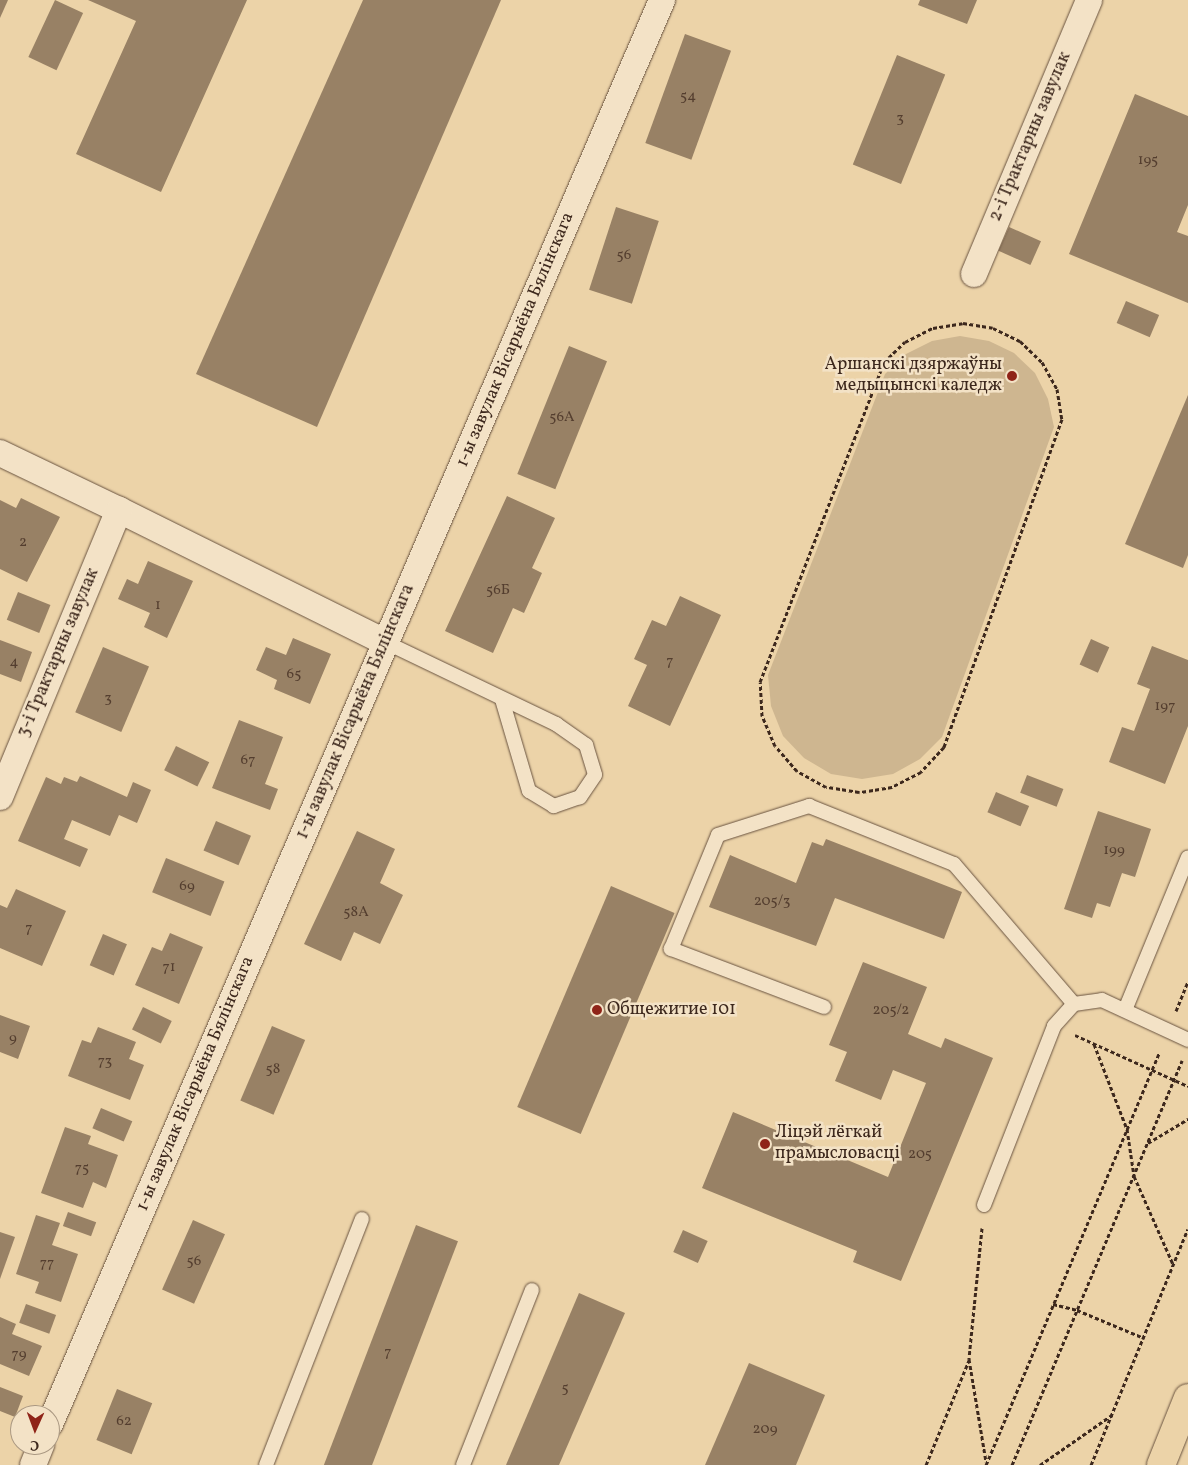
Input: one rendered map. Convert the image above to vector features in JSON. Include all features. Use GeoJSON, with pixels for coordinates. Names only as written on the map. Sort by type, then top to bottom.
{"type":"FeatureCollection","features":[{"type":"Feature","properties":{"kind":"main road"},"geometry":{"type":"LineString","coordinates":[[1161,1465],[1188,1398]]}},
{"type":"Feature","properties":{"kind":"street","name":"1-ы завулак Вісарыёна Бялінскага"},"geometry":{"type":"LineString","coordinates":[[58,1405],[662,0]]}},
{"type":"Feature","properties":{"kind":"street","name":"2-і Трактарны завулак"},"geometry":{"type":"LineString","coordinates":[[974,274],[1089,0]]}},
{"type":"Feature","properties":{"kind":"street"},"geometry":{"type":"LineString","coordinates":[[0,453],[385,642]]}},
{"type":"Feature","properties":{"kind":"street","name":"3-і Трактарны завулак"},"geometry":{"type":"LineString","coordinates":[[0,797],[119,510]]}},
{"type":"Feature","properties":{"kind":"lane"},"geometry":{"type":"LineString","coordinates":[[385,642],[556,724],[586,745],[595,775],[580,797],[554,806],[529,792],[502,699]]}},
{"type":"Feature","properties":{"kind":"lane"},"geometry":{"type":"LineString","coordinates":[[824,1007],[670,949],[718,835],[809,806],[954,864],[1074,1004]]}},
{"type":"Feature","properties":{"kind":"lane"},"geometry":{"type":"LineString","coordinates":[[1125,1010],[1188,857]]}},
{"type":"Feature","properties":{"kind":"lane"},"geometry":{"type":"LineString","coordinates":[[984,1205],[1054,1026],[1074,1004],[1102,1000],[1188,1040]]}},
{"type":"Feature","properties":{"kind":"lane"},"geometry":{"type":"LineString","coordinates":[[266,1465],[362,1219]]}},
{"type":"Feature","properties":{"kind":"lane"},"geometry":{"type":"LineString","coordinates":[[463,1465],[532,1290]]}},
{"type":"Feature","properties":{"kind":"path"},"geometry":{"type":"LineString","coordinates":[[963,323],[993,328],[1020,341],[1042,362],[1057,389],[1062,419],[944,747],[921,772],[892,787],[859,792],[826,787],[797,771],[775,746],[762,716],[760,682],[884,362],[906,342],[933,328],[963,323]]}},
{"type":"Feature","properties":{"kind":"path"},"geometry":{"type":"LineString","coordinates":[[986,1465],[1188,982]]}},
{"type":"Feature","properties":{"kind":"path"},"geometry":{"type":"LineString","coordinates":[[1054,1026],[1188,1086]]}},
{"type":"Feature","properties":{"kind":"path"},"geometry":{"type":"LineString","coordinates":[[1094,1044],[1127,1129],[1134,1176],[1173,1264]]}},
{"type":"Feature","properties":{"kind":"path"},"geometry":{"type":"LineString","coordinates":[[1012,1465],[1184,1055]]}},
{"type":"Feature","properties":{"kind":"path"},"geometry":{"type":"LineString","coordinates":[[1147,1144],[1188,1119]]}},
{"type":"Feature","properties":{"kind":"path"},"geometry":{"type":"LineString","coordinates":[[984,1205],[969,1359],[986,1465]]}},
{"type":"Feature","properties":{"kind":"path"},"geometry":{"type":"LineString","coordinates":[[1091,1465],[1188,1229]]}},
{"type":"Feature","properties":{"kind":"path"},"geometry":{"type":"LineString","coordinates":[[1053,1304],[1077,1310],[1144,1338]]}},
{"type":"Feature","properties":{"kind":"path"},"geometry":{"type":"LineString","coordinates":[[926,1465],[969,1359]]}},
{"type":"Feature","properties":{"kind":"path"},"geometry":{"type":"LineString","coordinates":[[1040,1465],[1113,1415]]}},
{"type":"Feature","properties":{"kind":"shaded area"},"geometry":{"type":"Polygon","coordinates":[[[960,336],[989,341],[1014,353],[1035,373],[1048,399],[1054,427],[942,737],[920,759],[893,774],[862,779],[831,774],[804,758],[783,736],[771,706],[768,675],[885,374],[906,354],[932,341],[960,336]]]}},
{"type":"Feature","properties":{"kind":"building"},"geometry":{"type":"Polygon","coordinates":[[[0,0],[8,0],[0,18],[0,0]]]}},
{"type":"Feature","properties":{"kind":"building"},"geometry":{"type":"Polygon","coordinates":[[[55,0],[83,13],[56,70],[28,57],[55,0]]]}},
{"type":"Feature","properties":{"kind":"building"},"geometry":{"type":"Polygon","coordinates":[[[88,0],[247,0],[161,192],[76,154],[136,21],[88,0]]]}},
{"type":"Feature","properties":{"kind":"building"},"geometry":{"type":"Polygon","coordinates":[[[363,0],[501,0],[317,427],[196,374],[363,0]]]}},
{"type":"Feature","properties":{"kind":"building"},"geometry":{"type":"Polygon","coordinates":[[[920,0],[977,0],[967,24],[918,5],[920,0]]]}},
{"type":"Feature","properties":{"kind":"building"},"geometry":{"type":"Polygon","coordinates":[[[685,34],[731,51],[691,160],[645,143],[685,34]]]}},
{"type":"Feature","properties":{"kind":"building"},"geometry":{"type":"Polygon","coordinates":[[[897,55],[945,74],[901,184],[853,164],[897,55]]]}},
{"type":"Feature","properties":{"kind":"building"},"geometry":{"type":"Polygon","coordinates":[[[1135,94],[1188,116],[1188,205],[1177,232],[1188,236],[1188,303],[1069,254],[1135,94]]]}},
{"type":"Feature","properties":{"kind":"building"},"geometry":{"type":"Polygon","coordinates":[[[616,207],[659,221],[632,304],[589,290],[616,207]]]}},
{"type":"Feature","properties":{"kind":"building"},"geometry":{"type":"Polygon","coordinates":[[[1009,227],[1041,241],[1030,265],[998,251],[1009,227]]]}},
{"type":"Feature","properties":{"kind":"building"},"geometry":{"type":"Polygon","coordinates":[[[1126,301],[1159,315],[1150,337],[1117,323],[1126,301]]]}},
{"type":"Feature","properties":{"kind":"building"},"geometry":{"type":"Polygon","coordinates":[[[569,346],[607,361],[555,489],[517,474],[569,346]]]}},
{"type":"Feature","properties":{"kind":"building"},"geometry":{"type":"Polygon","coordinates":[[[1188,395],[1188,555],[1183,568],[1125,544],[1188,395]]]}},
{"type":"Feature","properties":{"kind":"building"},"geometry":{"type":"Polygon","coordinates":[[[507,496],[555,518],[532,568],[542,573],[524,613],[513,608],[493,653],[445,631],[507,496]]]}},
{"type":"Feature","properties":{"kind":"building"},"geometry":{"type":"Polygon","coordinates":[[[21,498],[60,517],[27,582],[0,569],[0,500],[16,508],[21,498]]]}},
{"type":"Feature","properties":{"kind":"building"},"geometry":{"type":"Polygon","coordinates":[[[148,561],[193,581],[167,638],[144,627],[150,613],[118,599],[127,579],[138,584],[148,561]]]}},
{"type":"Feature","properties":{"kind":"building"},"geometry":{"type":"Polygon","coordinates":[[[18,592],[50,605],[39,633],[7,620],[18,592]]]}},
{"type":"Feature","properties":{"kind":"building"},"geometry":{"type":"Polygon","coordinates":[[[680,596],[721,615],[670,726],[628,706],[647,665],[634,659],[652,620],[666,626],[680,596]]]}},
{"type":"Feature","properties":{"kind":"building"},"geometry":{"type":"Polygon","coordinates":[[[293,638],[331,654],[310,704],[274,689],[277,680],[256,670],[266,647],[286,655],[293,638]]]}},
{"type":"Feature","properties":{"kind":"building"},"geometry":{"type":"Polygon","coordinates":[[[1091,639],[1109,647],[1098,673],[1080,665],[1091,639]]]}},
{"type":"Feature","properties":{"kind":"building"},"geometry":{"type":"Polygon","coordinates":[[[0,640],[32,652],[21,682],[0,674],[0,640]]]}},
{"type":"Feature","properties":{"kind":"building"},"geometry":{"type":"Polygon","coordinates":[[[1152,646],[1188,660],[1188,726],[1165,784],[1109,762],[1122,727],[1134,731],[1150,689],[1137,684],[1152,646]]]}},
{"type":"Feature","properties":{"kind":"building"},"geometry":{"type":"Polygon","coordinates":[[[103,647],[149,667],[121,732],[75,712],[103,647]]]}},
{"type":"Feature","properties":{"kind":"building"},"geometry":{"type":"Polygon","coordinates":[[[239,720],[283,737],[265,784],[278,789],[270,810],[212,788],[239,720]]]}},
{"type":"Feature","properties":{"kind":"building"},"geometry":{"type":"Polygon","coordinates":[[[176,746],[209,762],[197,786],[164,770],[176,746]]]}},
{"type":"Feature","properties":{"kind":"building"},"geometry":{"type":"Polygon","coordinates":[[[1027,775],[1063,789],[1057,807],[1020,793],[1027,775]]]}},
{"type":"Feature","properties":{"kind":"building"},"geometry":{"type":"Polygon","coordinates":[[[80,776],[127,797],[133,782],[151,790],[137,823],[119,815],[110,836],[72,820],[64,839],[88,849],[80,867],[18,841],[46,777],[61,784],[64,777],[77,782],[80,776]]]}},
{"type":"Feature","properties":{"kind":"building"},"geometry":{"type":"Polygon","coordinates":[[[996,792],[1029,806],[1021,826],[987,812],[996,792]]]}},
{"type":"Feature","properties":{"kind":"building"},"geometry":{"type":"Polygon","coordinates":[[[1098,811],[1151,829],[1135,877],[1122,873],[1110,907],[1097,903],[1092,918],[1064,909],[1098,811]]]}},
{"type":"Feature","properties":{"kind":"building"},"geometry":{"type":"Polygon","coordinates":[[[216,821],[251,836],[238,865],[203,850],[216,821]]]}},
{"type":"Feature","properties":{"kind":"building"},"geometry":{"type":"Polygon","coordinates":[[[357,831],[395,849],[380,883],[403,895],[380,944],[354,932],[341,961],[304,944],[357,831]]]}},
{"type":"Feature","properties":{"kind":"building"},"geometry":{"type":"Polygon","coordinates":[[[826,839],[962,892],[944,939],[835,898],[816,946],[709,907],[730,855],[796,883],[812,842],[823,846],[826,839]]]}},
{"type":"Feature","properties":{"kind":"building"},"geometry":{"type":"Polygon","coordinates":[[[166,858],[224,882],[211,916],[152,892],[166,858]]]}},
{"type":"Feature","properties":{"kind":"building","name":"Общежитие 101"},"geometry":{"type":"Polygon","coordinates":[[[611,886],[675,913],[581,1134],[517,1107],[611,886]]]}},
{"type":"Feature","properties":{"kind":"building"},"geometry":{"type":"Polygon","coordinates":[[[16,889],[66,911],[42,966],[0,948],[0,905],[7,908],[16,889]]]}},
{"type":"Feature","properties":{"kind":"building"},"geometry":{"type":"Polygon","coordinates":[[[170,933],[203,947],[179,1004],[135,985],[152,947],[162,951],[170,933]]]}},
{"type":"Feature","properties":{"kind":"building"},"geometry":{"type":"Polygon","coordinates":[[[103,934],[127,944],[114,975],[90,965],[103,934]]]}},
{"type":"Feature","properties":{"kind":"building","name":"Ліцэй лёгкай прамысловасці"},"geometry":{"type":"Polygon","coordinates":[[[863,962],[927,987],[908,1034],[941,1048],[945,1038],[993,1058],[901,1281],[853,1262],[857,1251],[702,1188],[733,1112],[888,1177],[926,1083],[893,1070],[881,1100],[835,1081],[847,1052],[829,1045],[863,962]]]}},
{"type":"Feature","properties":{"kind":"building"},"geometry":{"type":"Polygon","coordinates":[[[143,1007],[172,1021],[161,1043],[132,1029],[143,1007]]]}},
{"type":"Feature","properties":{"kind":"building"},"geometry":{"type":"Polygon","coordinates":[[[0,1015],[30,1026],[18,1059],[0,1052],[0,1015]]]}},
{"type":"Feature","properties":{"kind":"building"},"geometry":{"type":"Polygon","coordinates":[[[272,1026],[305,1040],[273,1115],[240,1101],[272,1026]]]}},
{"type":"Feature","properties":{"kind":"building"},"geometry":{"type":"Polygon","coordinates":[[[98,1027],[136,1042],[129,1059],[144,1065],[130,1100],[68,1076],[82,1040],[91,1043],[98,1027]]]}},
{"type":"Feature","properties":{"kind":"building"},"geometry":{"type":"Polygon","coordinates":[[[101,1108],[132,1121],[124,1142],[92,1128],[101,1108]]]}},
{"type":"Feature","properties":{"kind":"building"},"geometry":{"type":"Polygon","coordinates":[[[65,1127],[91,1136],[88,1144],[118,1155],[106,1188],[93,1182],[83,1208],[41,1193],[65,1127]]]}},
{"type":"Feature","properties":{"kind":"building"},"geometry":{"type":"Polygon","coordinates":[[[68,1212],[96,1222],[91,1236],[63,1226],[68,1212]]]}},
{"type":"Feature","properties":{"kind":"building"},"geometry":{"type":"Polygon","coordinates":[[[36,1215],[60,1223],[52,1245],[78,1254],[61,1302],[35,1293],[39,1282],[16,1274],[36,1215]]]}},
{"type":"Feature","properties":{"kind":"building"},"geometry":{"type":"Polygon","coordinates":[[[193,1220],[225,1234],[194,1304],[162,1289],[193,1220]]]}},
{"type":"Feature","properties":{"kind":"building"},"geometry":{"type":"Polygon","coordinates":[[[416,1225],[458,1241],[372,1465],[324,1465],[416,1225]]]}},
{"type":"Feature","properties":{"kind":"building"},"geometry":{"type":"Polygon","coordinates":[[[683,1230],[708,1241],[698,1263],[673,1252],[683,1230]]]}},
{"type":"Feature","properties":{"kind":"building"},"geometry":{"type":"Polygon","coordinates":[[[0,1232],[15,1237],[0,1279],[0,1232]]]}},
{"type":"Feature","properties":{"kind":"building"},"geometry":{"type":"Polygon","coordinates":[[[579,1293],[625,1313],[559,1465],[506,1465],[579,1293]]]}},
{"type":"Feature","properties":{"kind":"building"},"geometry":{"type":"Polygon","coordinates":[[[26,1304],[56,1315],[49,1334],[19,1323],[26,1304]]]}},
{"type":"Feature","properties":{"kind":"building"},"geometry":{"type":"Polygon","coordinates":[[[0,1317],[16,1324],[12,1334],[42,1346],[29,1376],[0,1364],[0,1317]]]}},
{"type":"Feature","properties":{"kind":"building"},"geometry":{"type":"Polygon","coordinates":[[[749,1363],[825,1395],[796,1465],[705,1465],[749,1363]]]}},
{"type":"Feature","properties":{"kind":"building"},"geometry":{"type":"Polygon","coordinates":[[[0,1387],[23,1396],[20,1405],[10,1405],[10,1415],[0,1411],[0,1387]]]}},
{"type":"Feature","properties":{"kind":"building"},"geometry":{"type":"Polygon","coordinates":[[[117,1389],[152,1403],[132,1454],[96,1440],[117,1389]]]}},
{"type":"Feature","properties":{"kind":"place","name":"Аршанскі дзяржаўны медыцынскі каледж"},"geometry":{"type":"Point","coordinates":[1012,376]}},
{"type":"Feature","properties":{"kind":"place","name":"Общежитие 101"},"geometry":{"type":"Point","coordinates":[597,1010]}},
{"type":"Feature","properties":{"kind":"place","name":"Ліцэй лёгкай прамысловасці"},"geometry":{"type":"Point","coordinates":[765,1144]}}]}
